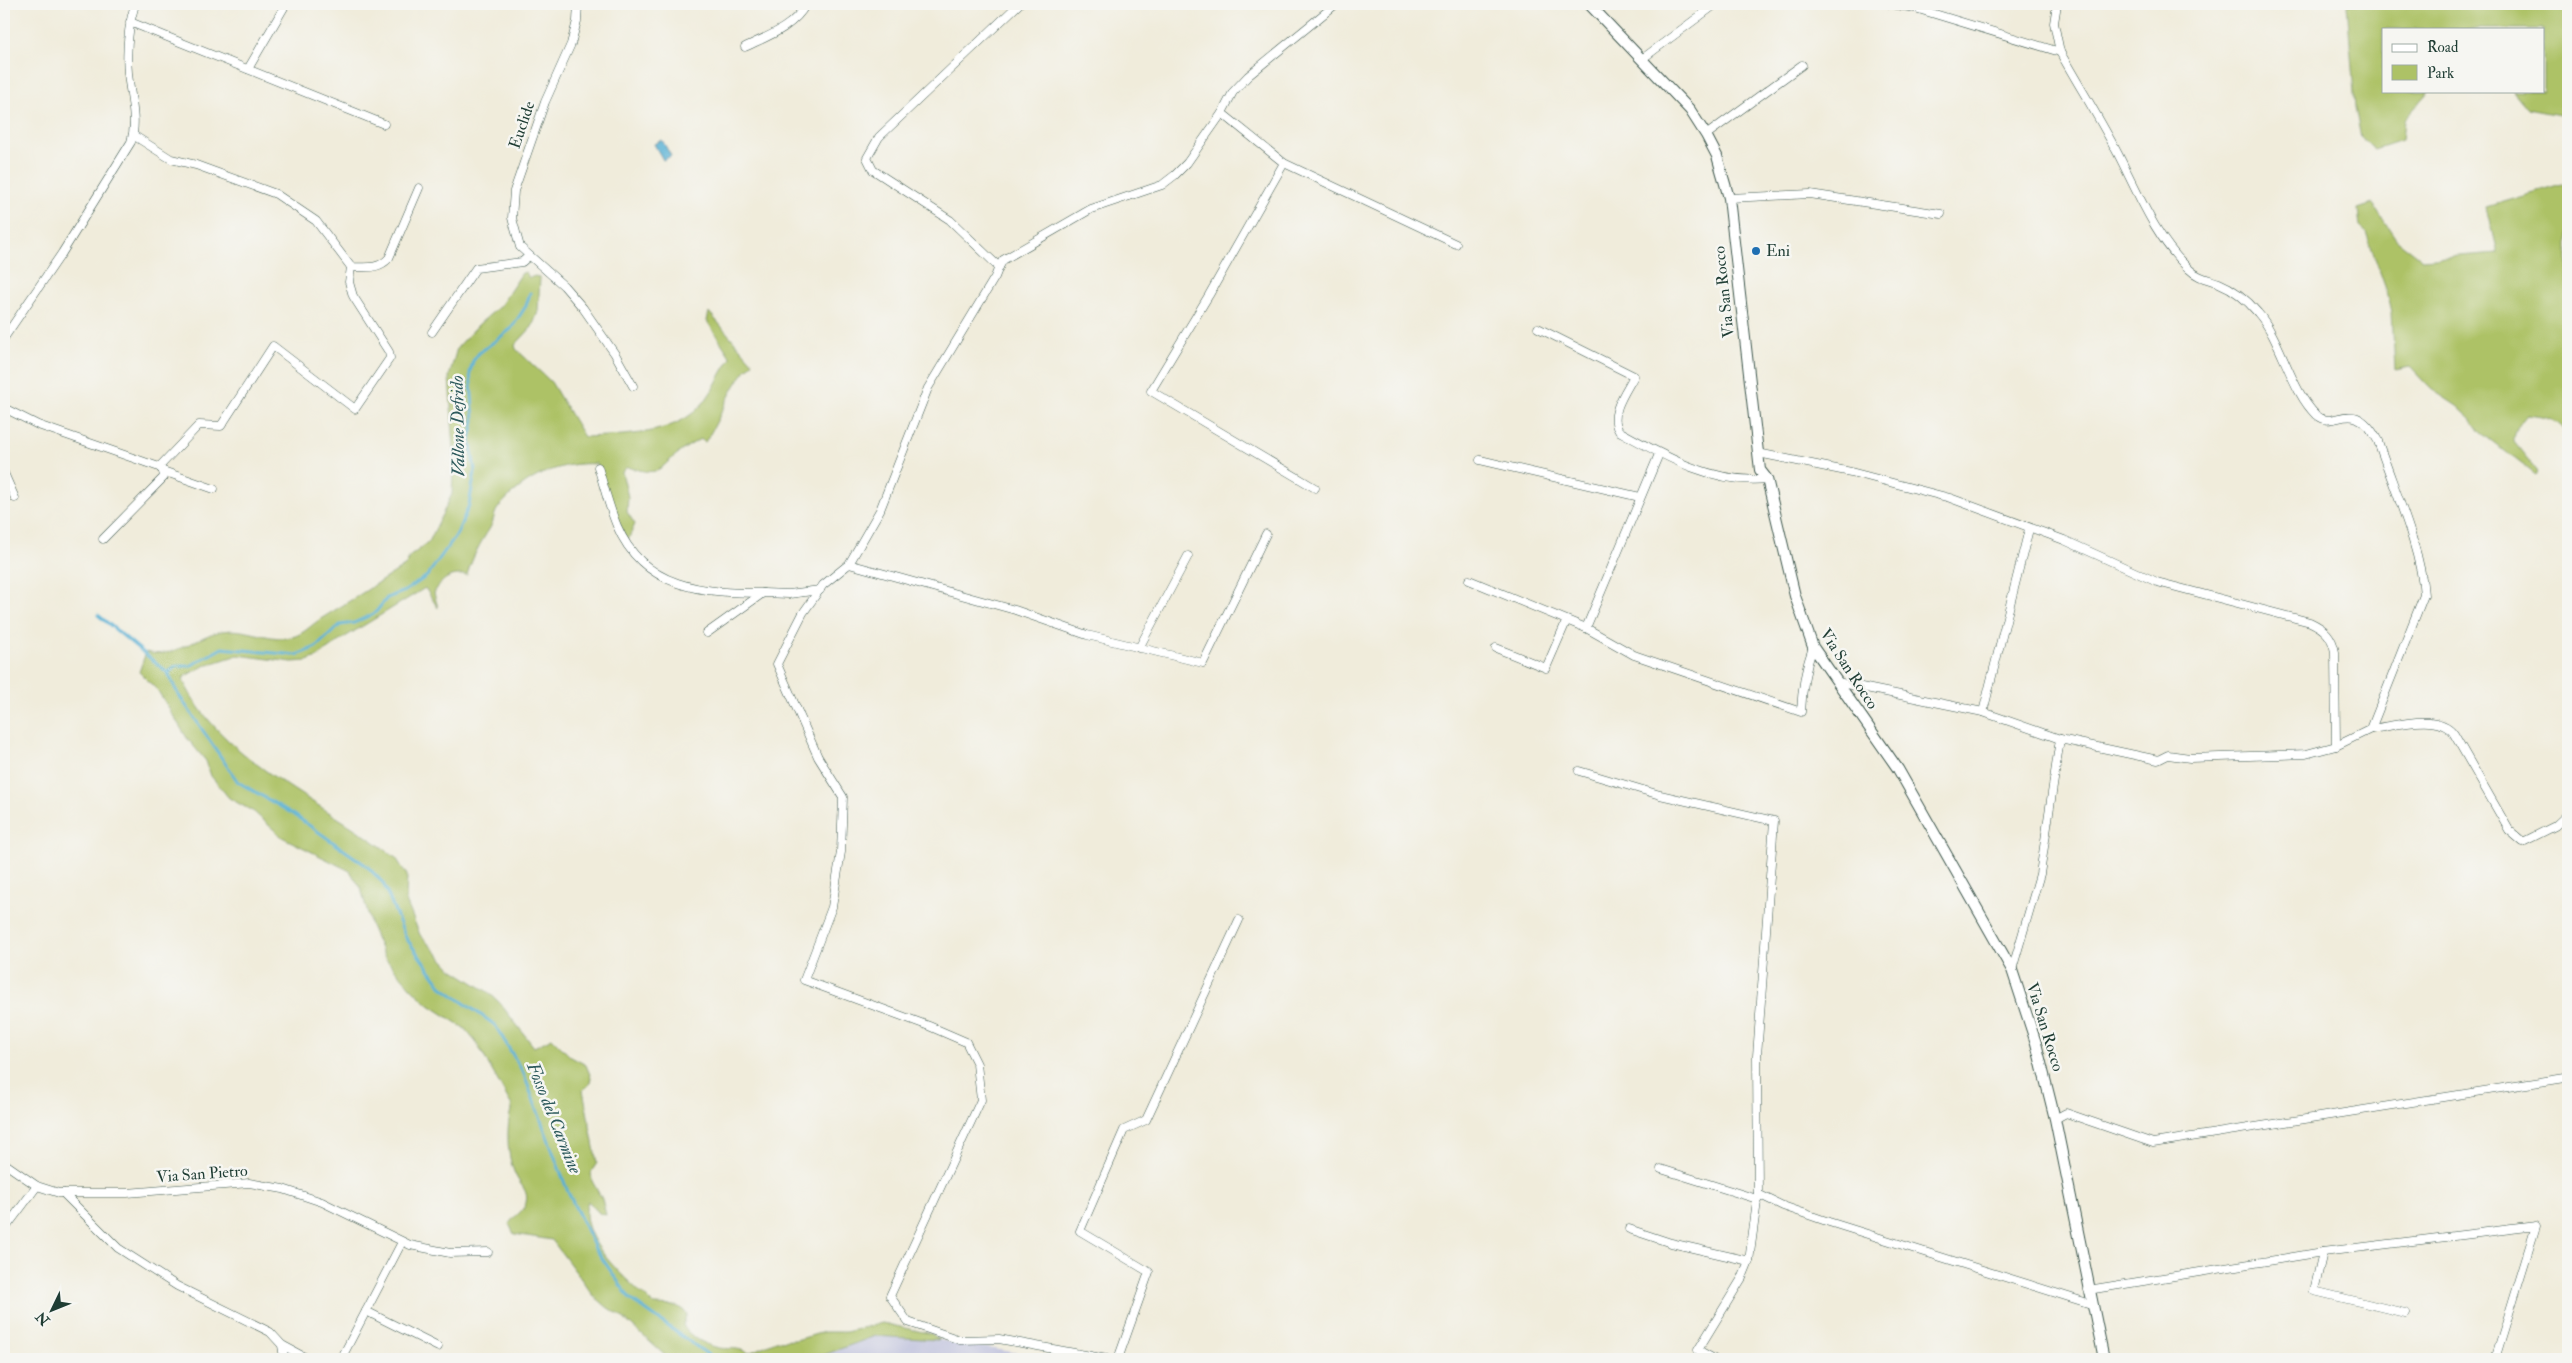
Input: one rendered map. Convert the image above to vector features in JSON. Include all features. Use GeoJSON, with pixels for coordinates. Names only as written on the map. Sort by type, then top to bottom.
{"type":"FeatureCollection","features":[{"type":"Feature","properties":{"kind":"street"},"geometry":{"type":"LineString","coordinates":[[4,338],[62,253],[127,149],[133,134],[126,51],[130,22],[135,4]]}},
{"type":"Feature","properties":{"kind":"street"},"geometry":{"type":"LineString","coordinates":[[248,69],[286,4]]}},
{"type":"Feature","properties":{"kind":"street","name":"Euclide"},"geometry":{"type":"LineString","coordinates":[[578,4],[577,21],[571,44],[545,102],[514,192],[512,218],[520,247],[564,286],[583,308],[615,354],[633,386]]}},
{"type":"Feature","properties":{"kind":"street"},"geometry":{"type":"LineString","coordinates":[[745,47],[781,30],[796,18],[806,4]]}},
{"type":"Feature","properties":{"kind":"street"},"geometry":{"type":"LineString","coordinates":[[999,267],[950,220],[873,170],[867,158],[869,151],[879,137],[1019,4]]}},
{"type":"Feature","properties":{"kind":"street"},"geometry":{"type":"LineString","coordinates":[[1107,1359],[999,1339],[960,1340],[908,1322],[890,1296],[981,1100],[976,1064],[966,1042],[929,1026],[804,980],[832,907],[841,852],[843,797],[818,757],[777,664],[802,613],[820,590],[849,564],[880,510],[928,388],[995,278],[1003,260],[1091,209],[1162,185],[1187,163],[1222,113],[1233,92],[1248,76],[1336,4]]}},
{"type":"Feature","properties":{"kind":"street","name":"Via San Rocco"},"geometry":{"type":"LineString","coordinates":[[1589,4],[1690,110],[1717,156],[1729,198],[1760,470],[1767,479],[1795,596],[1814,647],[1898,769],[2012,970],[2036,1043],[2055,1119],[2088,1290],[2104,1359]]}},
{"type":"Feature","properties":{"kind":"street"},"geometry":{"type":"LineString","coordinates":[[1642,59],[1716,4]]}},
{"type":"Feature","properties":{"kind":"street"},"geometry":{"type":"LineString","coordinates":[[1890,4],[1915,8],[2060,52]]}},
{"type":"Feature","properties":{"kind":"street"},"geometry":{"type":"LineString","coordinates":[[2057,4],[2054,23],[2060,52],[2160,235],[2182,262],[2198,277],[2221,284],[2240,296],[2259,314],[2305,400],[2316,415],[2325,420],[2348,416],[2360,418],[2370,426],[2378,441],[2412,542],[2423,581],[2424,595],[2371,729]]}},
{"type":"Feature","properties":{"kind":"street"},"geometry":{"type":"LineString","coordinates":[[130,22],[384,124]]}},
{"type":"Feature","properties":{"kind":"street"},"geometry":{"type":"LineString","coordinates":[[1706,135],[1802,64]]}},
{"type":"Feature","properties":{"kind":"street"},"geometry":{"type":"LineString","coordinates":[[1222,113],[1284,163],[1456,244]]}},
{"type":"Feature","properties":{"kind":"street"},"geometry":{"type":"LineString","coordinates":[[133,134],[171,159],[196,164],[245,181],[283,198],[316,222],[351,267],[350,289],[389,352],[390,358],[355,409],[273,346],[222,426],[199,425],[161,469]]}},
{"type":"Feature","properties":{"kind":"street"},"geometry":{"type":"LineString","coordinates":[[1284,163],[1209,295],[1150,391],[1315,488]]}},
{"type":"Feature","properties":{"kind":"street"},"geometry":{"type":"LineString","coordinates":[[351,267],[375,267],[382,265],[388,258],[418,188]]}},
{"type":"Feature","properties":{"kind":"street"},"geometry":{"type":"LineString","coordinates":[[1729,198],[1810,194],[1941,214]]}},
{"type":"Feature","properties":{"kind":"street"},"geometry":{"type":"LineString","coordinates":[[432,332],[476,268],[522,262],[529,256]]}},
{"type":"Feature","properties":{"kind":"street"},"geometry":{"type":"LineString","coordinates":[[1538,328],[1634,376],[1615,418],[1619,431],[1659,454],[1708,473],[1737,480],[1767,479]]}},
{"type":"Feature","properties":{"kind":"street"},"geometry":{"type":"LineString","coordinates":[[4,408],[38,425],[214,489]]}},
{"type":"Feature","properties":{"kind":"street"},"geometry":{"type":"LineString","coordinates":[[1758,453],[1850,472],[1950,498],[2029,529],[2064,540],[2157,582],[2310,622],[2324,628],[2333,640],[2335,652],[2336,746]]}},
{"type":"Feature","properties":{"kind":"street"},"geometry":{"type":"LineString","coordinates":[[1586,628],[1659,454]]}},
{"type":"Feature","properties":{"kind":"street"},"geometry":{"type":"LineString","coordinates":[[1480,460],[1640,497]]}},
{"type":"Feature","properties":{"kind":"street"},"geometry":{"type":"LineString","coordinates":[[598,467],[617,526],[639,560],[654,573],[687,586],[720,593],[789,594],[820,590]]}},
{"type":"Feature","properties":{"kind":"street"},"geometry":{"type":"LineString","coordinates":[[104,539],[164,477],[161,469]]}},
{"type":"Feature","properties":{"kind":"street"},"geometry":{"type":"LineString","coordinates":[[4,473],[15,498]]}},
{"type":"Feature","properties":{"kind":"street"},"geometry":{"type":"LineString","coordinates":[[1982,712],[2029,529]]}},
{"type":"Feature","properties":{"kind":"street"},"geometry":{"type":"LineString","coordinates":[[849,564],[1015,610],[1087,635],[1203,663],[1266,534]]}},
{"type":"Feature","properties":{"kind":"street"},"geometry":{"type":"LineString","coordinates":[[1139,648],[1188,556]]}},
{"type":"Feature","properties":{"kind":"street"},"geometry":{"type":"LineString","coordinates":[[1469,580],[1566,622],[1586,628],[1634,655],[1801,712],[1803,679],[1814,647]]}},
{"type":"Feature","properties":{"kind":"street"},"geometry":{"type":"LineString","coordinates":[[707,633],[763,593]]}},
{"type":"Feature","properties":{"kind":"street"},"geometry":{"type":"LineString","coordinates":[[1496,648],[1546,668],[1566,622]]}},
{"type":"Feature","properties":{"kind":"street"},"geometry":{"type":"LineString","coordinates":[[1837,682],[1982,712],[2060,739],[2158,760],[2168,755],[2190,758],[2306,754],[2336,746],[2371,729],[2431,721],[2444,724],[2454,734],[2509,830],[2523,842],[2555,826],[2568,814]]}},
{"type":"Feature","properties":{"kind":"street"},"geometry":{"type":"LineString","coordinates":[[2012,970],[2040,874],[2060,739]]}},
{"type":"Feature","properties":{"kind":"street"},"geometry":{"type":"LineString","coordinates":[[1579,772],[1660,795],[1774,821],[1757,1056],[1757,1196],[1749,1261],[1742,1278],[1698,1350],[1714,1359]]}},
{"type":"Feature","properties":{"kind":"street"},"geometry":{"type":"LineString","coordinates":[[1118,1359],[1149,1272],[1080,1231],[1124,1130],[1146,1120],[1239,920]]}},
{"type":"Feature","properties":{"kind":"street"},"geometry":{"type":"LineString","coordinates":[[2055,1119],[2066,1113],[2153,1143],[2565,1078]]}},
{"type":"Feature","properties":{"kind":"street","name":"Via San Pietro"},"geometry":{"type":"LineString","coordinates":[[4,1163],[36,1186],[63,1193],[127,1193],[249,1183],[283,1189],[322,1202],[402,1242],[423,1248],[450,1252],[488,1252]]}},
{"type":"Feature","properties":{"kind":"street"},"geometry":{"type":"LineString","coordinates":[[1661,1170],[1757,1196],[1829,1222],[2091,1304]]}},
{"type":"Feature","properties":{"kind":"street"},"geometry":{"type":"LineString","coordinates":[[4,1230],[36,1186]]}},
{"type":"Feature","properties":{"kind":"street"},"geometry":{"type":"LineString","coordinates":[[63,1193],[118,1248],[177,1286],[270,1332],[282,1345],[308,1359]]}},
{"type":"Feature","properties":{"kind":"street"},"geometry":{"type":"LineString","coordinates":[[2088,1290],[2323,1252],[2536,1226],[2495,1359]]}},
{"type":"Feature","properties":{"kind":"street"},"geometry":{"type":"LineString","coordinates":[[1629,1229],[1671,1243],[1749,1261]]}},
{"type":"Feature","properties":{"kind":"street"},"geometry":{"type":"LineString","coordinates":[[341,1359],[402,1242]]}},
{"type":"Feature","properties":{"kind":"street"},"geometry":{"type":"LineString","coordinates":[[2323,1252],[2314,1291],[2405,1313]]}},
{"type":"Feature","properties":{"kind":"street"},"geometry":{"type":"LineString","coordinates":[[366,1311],[438,1347]]}},
{"type":"Feature","properties":{"kind":"street"},"geometry":{"type":"LineString","coordinates":[[282,1345],[284,1359]]}},
{"type":"Feature","properties":{"kind":"shaded area"},"geometry":{"type":"Polygon","coordinates":[[[875,1336],[939,1340],[1054,1359],[813,1359],[875,1336]]]}},
{"type":"Feature","properties":{"kind":"green space"},"geometry":{"type":"Polygon","coordinates":[[[2347,4],[2568,4],[2568,114],[2560,115],[2528,109],[2514,92],[2544,92],[2544,28],[2382,28],[2382,92],[2428,92],[2404,119],[2402,140],[2375,149],[2361,138],[2355,107],[2347,4]]]}},
{"type":"Feature","properties":{"kind":"green space"},"geometry":{"type":"Polygon","coordinates":[[[2568,183],[2568,436],[2565,430],[2556,422],[2527,415],[2516,431],[2514,442],[2538,472],[2536,475],[2480,432],[2471,419],[2457,406],[2431,389],[2410,367],[2395,370],[2392,312],[2366,232],[2360,227],[2358,209],[2373,204],[2396,239],[2422,259],[2498,253],[2487,207],[2568,183]]]}},
{"type":"Feature","properties":{"kind":"green space"},"geometry":{"type":"Polygon","coordinates":[[[526,272],[529,278],[535,276],[540,278],[538,312],[532,327],[515,345],[516,349],[551,382],[584,437],[633,434],[665,427],[693,413],[705,401],[731,358],[707,321],[709,312],[753,363],[739,380],[705,442],[700,439],[682,450],[658,470],[647,471],[627,467],[622,472],[628,497],[627,512],[635,524],[628,540],[621,529],[597,464],[569,465],[556,469],[531,480],[499,507],[490,528],[479,545],[467,575],[456,575],[447,578],[434,593],[438,608],[425,588],[345,637],[317,657],[307,661],[292,662],[238,655],[204,666],[185,676],[183,680],[200,709],[222,735],[249,758],[278,780],[369,838],[396,858],[407,875],[406,901],[420,935],[452,969],[488,992],[499,1002],[534,1047],[552,1038],[571,1057],[586,1065],[591,1077],[590,1084],[583,1090],[597,1163],[591,1172],[592,1181],[602,1199],[606,1215],[599,1213],[588,1201],[586,1215],[589,1230],[607,1259],[654,1305],[677,1306],[687,1313],[683,1325],[685,1329],[701,1341],[715,1347],[738,1349],[749,1353],[776,1341],[796,1340],[824,1332],[846,1332],[882,1323],[932,1334],[939,1340],[875,1336],[813,1359],[669,1359],[620,1315],[608,1308],[593,1295],[552,1240],[514,1234],[509,1224],[523,1209],[527,1199],[510,1159],[508,1132],[512,1106],[476,1042],[464,1028],[429,1005],[411,988],[385,958],[371,926],[361,888],[350,871],[282,837],[254,812],[229,798],[211,776],[206,761],[187,738],[158,691],[139,672],[146,652],[166,653],[222,631],[246,632],[278,638],[297,636],[406,565],[409,557],[429,542],[452,494],[454,450],[449,377],[457,348],[479,324],[500,306],[522,273],[526,272]]]}},
{"type":"Feature","properties":{"kind":"water"},"geometry":{"type":"Polygon","coordinates":[[[662,140],[671,156],[663,160],[654,144],[662,140]]]}},
{"type":"Feature","properties":{"kind":"waterway","name":"Vallone Defrido"},"geometry":{"type":"LineString","coordinates":[[168,673],[176,666],[190,666],[222,648],[297,655],[316,647],[340,625],[354,623],[375,613],[387,598],[405,591],[427,576],[457,534],[469,505],[475,471],[470,440],[474,420],[470,372],[473,361],[479,353],[511,329],[526,306],[530,293]]}},
{"type":"Feature","properties":{"kind":"waterway","name":"Fosso del Carmine"},"geometry":{"type":"LineString","coordinates":[[98,615],[168,673],[178,694],[238,782],[293,814],[367,866],[383,883],[406,938],[443,988],[495,1025],[523,1072],[568,1192],[595,1248],[630,1299],[714,1359]]}},
{"type":"Feature","properties":{"kind":"place","name":"Eni"},"geometry":{"type":"Point","coordinates":[1756,251]}}]}
